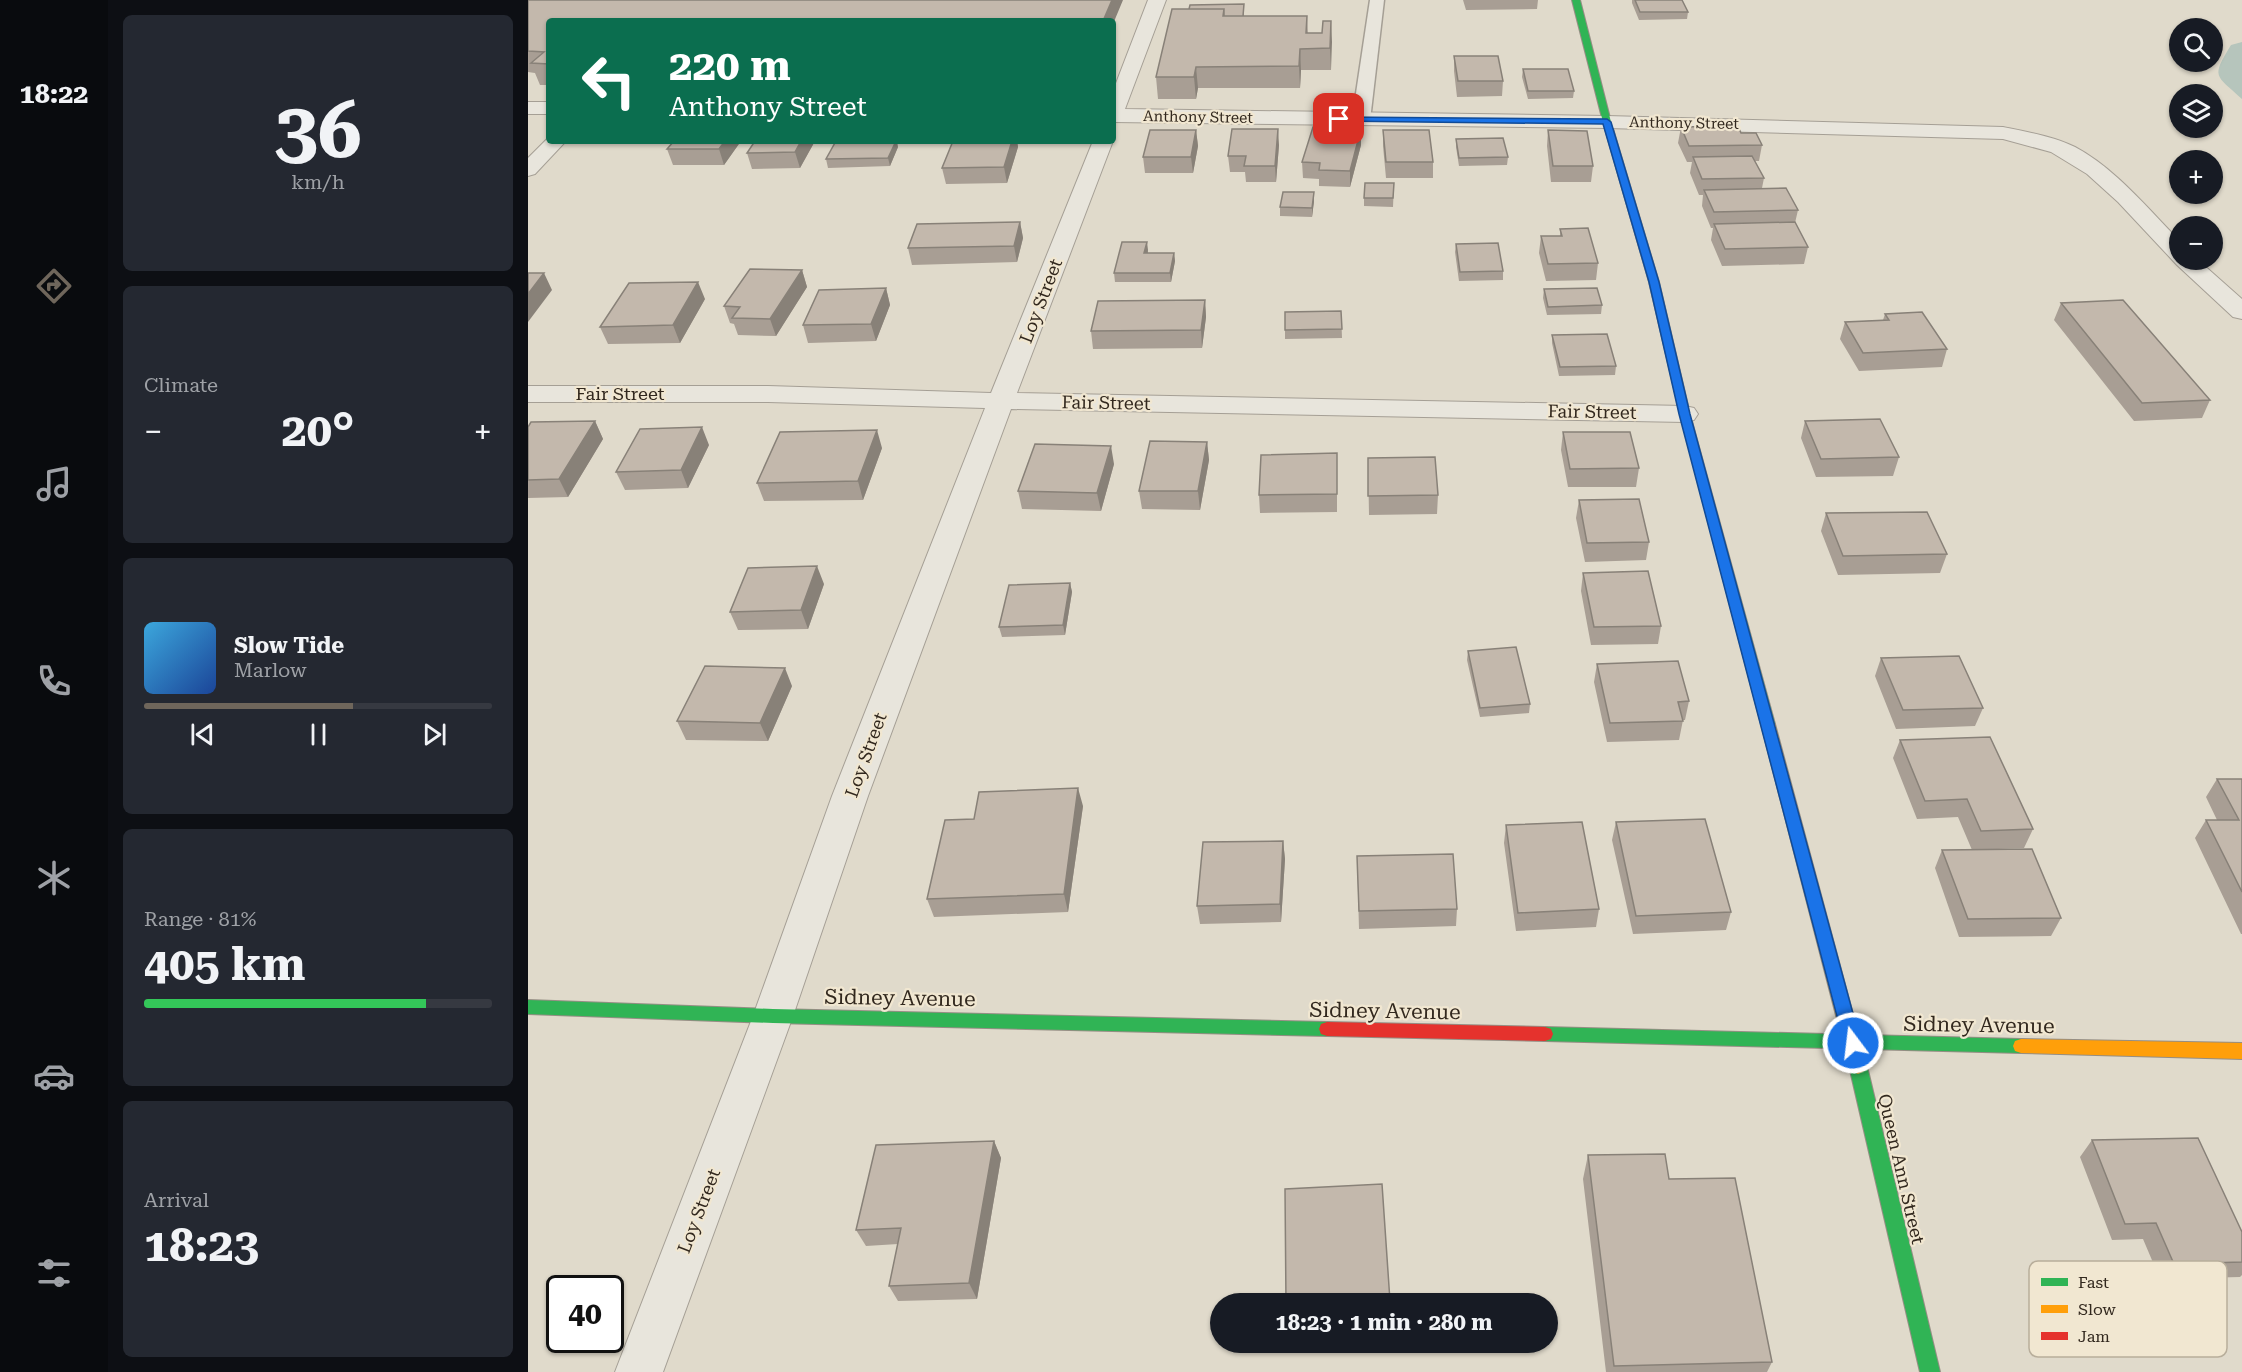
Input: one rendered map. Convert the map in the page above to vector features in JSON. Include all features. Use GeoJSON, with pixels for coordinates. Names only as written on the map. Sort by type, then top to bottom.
{"type":"FeatureCollection","features":[{"type":"Feature","properties":{"kind":"street"},"geometry":{"type":"LineString","coordinates":[[1116,107],[1157,0]]}},
{"type":"Feature","properties":{"kind":"street","name":"Queen Ann Street"},"geometry":{"type":"LineString","coordinates":[[1576,0],[1607,122],[1654,282],[1685,414],[1853,1043],[1930,1372]]}},
{"type":"Feature","properties":{"kind":"street"},"geometry":{"type":"LineString","coordinates":[[528,108],[546,108]]}},
{"type":"Feature","properties":{"kind":"street","name":"Anthony Street"},"geometry":{"type":"LineString","coordinates":[[1116,115],[1607,122],[2003,133],[2067,151],[2090,165],[2169,243]]}},
{"type":"Feature","properties":{"kind":"street"},"geometry":{"type":"LineString","coordinates":[[528,170],[553,144]]}},
{"type":"Feature","properties":{"kind":"street","name":"Loy Street"},"geometry":{"type":"LineString","coordinates":[[639,1372],[943,548],[1102,144]]}},
{"type":"Feature","properties":{"kind":"street"},"geometry":{"type":"LineString","coordinates":[[2196,270],[2242,312]]}},
{"type":"Feature","properties":{"kind":"street","name":"Fair Street"},"geometry":{"type":"LineString","coordinates":[[528,394],[768,394],[1002,401],[1685,414]]}},
{"type":"Feature","properties":{"kind":"street","name":"Sidney Avenue"},"geometry":{"type":"LineString","coordinates":[[528,1007],[772,1016],[2242,1051]]}},
{"type":"Feature","properties":{"kind":"lane"},"geometry":{"type":"LineString","coordinates":[[1361,120],[1377,0]]}},
{"type":"Feature","properties":{"kind":"shaded area"},"geometry":{"type":"Polygon","coordinates":[[[2242,42],[2242,99],[2221,80],[2219,75],[2219,72],[2223,72],[2223,59],[2231,45],[2242,42]]]}},
{"type":"Feature","properties":{"kind":"building"},"geometry":{"type":"Polygon","coordinates":[[[528,0],[1112,0],[1104,18],[546,18],[546,64],[531,63],[544,52],[528,51],[528,0]]]}},
{"type":"Feature","properties":{"kind":"building"},"geometry":{"type":"Polygon","coordinates":[[[1635,0],[1682,0],[1688,12],[1640,12],[1635,0]]]}},
{"type":"Feature","properties":{"kind":"building"},"geometry":{"type":"Polygon","coordinates":[[[1244,4],[1243,16],[1224,16],[1224,9],[1189,9],[1190,5],[1244,4]]]}},
{"type":"Feature","properties":{"kind":"building"},"geometry":{"type":"Polygon","coordinates":[[[1172,9],[1224,9],[1223,16],[1307,16],[1306,33],[1322,33],[1323,21],[1331,21],[1330,48],[1300,49],[1299,66],[1196,67],[1194,77],[1156,77],[1172,9]]]}},
{"type":"Feature","properties":{"kind":"building"},"geometry":{"type":"Polygon","coordinates":[[[1454,56],[1498,56],[1503,81],[1458,81],[1454,56]]]}},
{"type":"Feature","properties":{"kind":"building"},"geometry":{"type":"Polygon","coordinates":[[[1523,69],[1568,69],[1574,91],[1528,91],[1523,69]]]}},
{"type":"Feature","properties":{"kind":"building"},"geometry":{"type":"Polygon","coordinates":[[[1738,126],[1741,133],[1756,133],[1762,145],[1689,146],[1681,127],[1738,126]]]}},
{"type":"Feature","properties":{"kind":"building"},"geometry":{"type":"Polygon","coordinates":[[[1313,127],[1361,129],[1350,171],[1319,170],[1320,163],[1302,162],[1313,127]]]}},
{"type":"Feature","properties":{"kind":"building"},"geometry":{"type":"Polygon","coordinates":[[[1232,129],[1278,129],[1275,166],[1244,166],[1246,156],[1228,156],[1232,129]]]}},
{"type":"Feature","properties":{"kind":"building"},"geometry":{"type":"Polygon","coordinates":[[[1150,130],[1196,130],[1191,157],[1143,157],[1150,130]]]}},
{"type":"Feature","properties":{"kind":"building"},"geometry":{"type":"Polygon","coordinates":[[[1383,130],[1429,130],[1433,162],[1386,162],[1383,130]]]}},
{"type":"Feature","properties":{"kind":"building"},"geometry":{"type":"Polygon","coordinates":[[[1548,130],[1587,131],[1593,166],[1553,166],[1548,130]]]}},
{"type":"Feature","properties":{"kind":"building"},"geometry":{"type":"Polygon","coordinates":[[[1503,138],[1508,157],[1459,158],[1456,139],[1503,138]]]}},
{"type":"Feature","properties":{"kind":"building"},"geometry":{"type":"Polygon","coordinates":[[[671,144],[723,144],[719,149],[667,149],[671,144]]]}},
{"type":"Feature","properties":{"kind":"building"},"geometry":{"type":"Polygon","coordinates":[[[753,144],[799,144],[795,152],[747,153],[753,144]]]}},
{"type":"Feature","properties":{"kind":"building"},"geometry":{"type":"Polygon","coordinates":[[[834,144],[895,144],[888,158],[826,159],[834,144]]]}},
{"type":"Feature","properties":{"kind":"building"},"geometry":{"type":"Polygon","coordinates":[[[952,144],[1011,144],[1004,167],[942,168],[952,144]]]}},
{"type":"Feature","properties":{"kind":"building"},"geometry":{"type":"Polygon","coordinates":[[[1752,156],[1764,178],[1702,179],[1693,157],[1752,156]]]}},
{"type":"Feature","properties":{"kind":"building"},"geometry":{"type":"Polygon","coordinates":[[[1365,183],[1394,183],[1393,198],[1364,198],[1365,183]]]}},
{"type":"Feature","properties":{"kind":"building"},"geometry":{"type":"Polygon","coordinates":[[[1786,188],[1798,210],[1714,212],[1704,190],[1786,188]]]}},
{"type":"Feature","properties":{"kind":"building"},"geometry":{"type":"Polygon","coordinates":[[[1283,192],[1314,192],[1312,208],[1280,207],[1283,192]]]}},
{"type":"Feature","properties":{"kind":"building"},"geometry":{"type":"Polygon","coordinates":[[[1020,222],[1014,246],[908,248],[917,224],[1020,222]]]}},
{"type":"Feature","properties":{"kind":"building"},"geometry":{"type":"Polygon","coordinates":[[[1795,222],[1808,247],[1725,249],[1714,224],[1795,222]]]}},
{"type":"Feature","properties":{"kind":"building"},"geometry":{"type":"Polygon","coordinates":[[[1588,228],[1598,263],[1548,264],[1541,236],[1562,236],[1560,229],[1588,228]]]}},
{"type":"Feature","properties":{"kind":"building"},"geometry":{"type":"Polygon","coordinates":[[[1122,242],[1147,242],[1144,253],[1174,253],[1170,273],[1114,273],[1122,242]]]}},
{"type":"Feature","properties":{"kind":"building"},"geometry":{"type":"Polygon","coordinates":[[[1498,243],[1503,271],[1460,272],[1456,244],[1498,243]]]}},
{"type":"Feature","properties":{"kind":"building"},"geometry":{"type":"Polygon","coordinates":[[[750,269],[802,270],[770,319],[732,318],[740,307],[724,306],[750,269]]]}},
{"type":"Feature","properties":{"kind":"building"},"geometry":{"type":"Polygon","coordinates":[[[528,273],[544,273],[528,294],[528,273]]]}},
{"type":"Feature","properties":{"kind":"building"},"geometry":{"type":"Polygon","coordinates":[[[698,282],[673,325],[600,327],[629,283],[698,282]]]}},
{"type":"Feature","properties":{"kind":"building"},"geometry":{"type":"Polygon","coordinates":[[[886,288],[871,324],[803,325],[819,290],[886,288]]]}},
{"type":"Feature","properties":{"kind":"building"},"geometry":{"type":"Polygon","coordinates":[[[1597,288],[1602,305],[1548,307],[1544,289],[1597,288]]]}},
{"type":"Feature","properties":{"kind":"building"},"geometry":{"type":"Polygon","coordinates":[[[1205,300],[1201,330],[1091,331],[1098,301],[1205,300]]]}},
{"type":"Feature","properties":{"kind":"building"},"geometry":{"type":"Polygon","coordinates":[[[2123,300],[2210,400],[2142,403],[2061,303],[2123,300]]]}},
{"type":"Feature","properties":{"kind":"building"},"geometry":{"type":"Polygon","coordinates":[[[1341,311],[1342,329],[1285,330],[1285,312],[1341,311]]]}},
{"type":"Feature","properties":{"kind":"building"},"geometry":{"type":"Polygon","coordinates":[[[1922,312],[1947,349],[1863,353],[1845,322],[1889,320],[1885,314],[1922,312]]]}},
{"type":"Feature","properties":{"kind":"building"},"geometry":{"type":"Polygon","coordinates":[[[1607,334],[1616,366],[1560,367],[1552,335],[1607,334]]]}},
{"type":"Feature","properties":{"kind":"building"},"geometry":{"type":"Polygon","coordinates":[[[1880,419],[1899,457],[1821,459],[1805,421],[1880,419]]]}},
{"type":"Feature","properties":{"kind":"building"},"geometry":{"type":"Polygon","coordinates":[[[595,421],[559,479],[528,480],[528,427],[531,422],[595,421]]]}},
{"type":"Feature","properties":{"kind":"building"},"geometry":{"type":"Polygon","coordinates":[[[702,427],[681,470],[616,472],[640,429],[702,427]]]}},
{"type":"Feature","properties":{"kind":"building"},"geometry":{"type":"Polygon","coordinates":[[[877,430],[858,481],[757,483],[780,432],[877,430]]]}},
{"type":"Feature","properties":{"kind":"building"},"geometry":{"type":"Polygon","coordinates":[[[1563,432],[1630,432],[1639,468],[1570,469],[1563,432]]]}},
{"type":"Feature","properties":{"kind":"building"},"geometry":{"type":"Polygon","coordinates":[[[1150,441],[1207,442],[1198,491],[1139,491],[1150,441]]]}},
{"type":"Feature","properties":{"kind":"building"},"geometry":{"type":"Polygon","coordinates":[[[1035,444],[1111,446],[1097,493],[1018,491],[1035,444]]]}},
{"type":"Feature","properties":{"kind":"building"},"geometry":{"type":"Polygon","coordinates":[[[1337,453],[1337,494],[1259,495],[1261,455],[1337,453]]]}},
{"type":"Feature","properties":{"kind":"building"},"geometry":{"type":"Polygon","coordinates":[[[1435,457],[1438,495],[1368,496],[1368,458],[1435,457]]]}},
{"type":"Feature","properties":{"kind":"building"},"geometry":{"type":"Polygon","coordinates":[[[1639,499],[1649,542],[1587,543],[1579,500],[1639,499]]]}},
{"type":"Feature","properties":{"kind":"building"},"geometry":{"type":"Polygon","coordinates":[[[1927,512],[1947,554],[1843,556],[1826,513],[1927,512]]]}},
{"type":"Feature","properties":{"kind":"building"},"geometry":{"type":"Polygon","coordinates":[[[817,566],[801,610],[730,612],[748,568],[817,566]]]}},
{"type":"Feature","properties":{"kind":"building"},"geometry":{"type":"Polygon","coordinates":[[[1648,571],[1661,626],[1594,627],[1583,573],[1648,571]]]}},
{"type":"Feature","properties":{"kind":"building"},"geometry":{"type":"Polygon","coordinates":[[[1070,583],[1063,625],[999,627],[1009,585],[1070,583]]]}},
{"type":"Feature","properties":{"kind":"building"},"geometry":{"type":"Polygon","coordinates":[[[1516,647],[1530,704],[1480,708],[1468,651],[1516,647]]]}},
{"type":"Feature","properties":{"kind":"building"},"geometry":{"type":"Polygon","coordinates":[[[1959,656],[1983,708],[1903,710],[1881,658],[1959,656]]]}},
{"type":"Feature","properties":{"kind":"building"},"geometry":{"type":"Polygon","coordinates":[[[1678,661],[1689,701],[1678,702],[1683,721],[1610,723],[1597,664],[1678,661]]]}},
{"type":"Feature","properties":{"kind":"building"},"geometry":{"type":"Polygon","coordinates":[[[705,666],[785,668],[760,723],[677,721],[705,666]]]}},
{"type":"Feature","properties":{"kind":"building"},"geometry":{"type":"Polygon","coordinates":[[[1990,737],[2033,829],[1981,831],[1967,799],[1925,801],[1900,740],[1990,737]]]}},
{"type":"Feature","properties":{"kind":"building"},"geometry":{"type":"Polygon","coordinates":[[[2217,779],[2242,779],[2242,892],[2206,820],[2239,820],[2217,779]]]}},
{"type":"Feature","properties":{"kind":"building"},"geometry":{"type":"Polygon","coordinates":[[[1078,788],[1064,894],[927,899],[945,820],[974,819],[979,792],[1078,788]]]}},
{"type":"Feature","properties":{"kind":"building"},"geometry":{"type":"Polygon","coordinates":[[[1705,819],[1731,912],[1636,916],[1616,822],[1705,819]]]}},
{"type":"Feature","properties":{"kind":"building"},"geometry":{"type":"Polygon","coordinates":[[[1582,822],[1599,909],[1518,913],[1506,825],[1582,822]]]}},
{"type":"Feature","properties":{"kind":"building"},"geometry":{"type":"Polygon","coordinates":[[[1283,841],[1280,904],[1197,906],[1203,842],[1283,841]]]}},
{"type":"Feature","properties":{"kind":"building"},"geometry":{"type":"Polygon","coordinates":[[[2032,849],[2061,918],[1968,919],[1942,850],[2032,849]]]}},
{"type":"Feature","properties":{"kind":"building"},"geometry":{"type":"Polygon","coordinates":[[[1453,854],[1457,909],[1359,911],[1357,856],[1453,854]]]}},
{"type":"Feature","properties":{"kind":"building"},"geometry":{"type":"Polygon","coordinates":[[[2198,1138],[2242,1232],[2242,1262],[2173,1261],[2156,1223],[2125,1224],[2092,1140],[2198,1138]]]}},
{"type":"Feature","properties":{"kind":"building"},"geometry":{"type":"Polygon","coordinates":[[[994,1141],[969,1283],[889,1286],[901,1228],[856,1230],[876,1145],[994,1141]]]}},
{"type":"Feature","properties":{"kind":"building"},"geometry":{"type":"Polygon","coordinates":[[[1665,1154],[1669,1179],[1735,1178],[1772,1362],[1614,1366],[1588,1155],[1665,1154]]]}},
{"type":"Feature","properties":{"kind":"building"},"geometry":{"type":"Polygon","coordinates":[[[1382,1184],[1389,1293],[1286,1293],[1285,1189],[1382,1184]]]}},
{"type":"Feature","properties":{"kind":"traffic: fast"},"geometry":{"type":"LineString","coordinates":[[1576,0],[1607,122],[1654,282],[1685,414],[1768,724]]}},
{"type":"Feature","properties":{"kind":"traffic: fast"},"geometry":{"type":"LineString","coordinates":[[528,1007],[773,1016],[1327,1029]]}},
{"type":"Feature","properties":{"kind":"traffic: fast"},"geometry":{"type":"LineString","coordinates":[[1545,1034],[2021,1046]]}},
{"type":"Feature","properties":{"kind":"traffic: fast"},"geometry":{"type":"LineString","coordinates":[[1858,1066],[1930,1372]]}},
{"type":"Feature","properties":{"kind":"traffic: slow"},"geometry":{"type":"LineString","coordinates":[[1768,724],[1858,1066]]}},
{"type":"Feature","properties":{"kind":"traffic: slow"},"geometry":{"type":"LineString","coordinates":[[2021,1046],[2242,1051]]}},
{"type":"Feature","properties":{"kind":"traffic: jam"},"geometry":{"type":"LineString","coordinates":[[1327,1029],[1545,1034]]}},
{"type":"Feature","properties":{"kind":"route"},"geometry":{"type":"LineString","coordinates":[[1339,119],[1607,122],[1654,282],[1685,414],[1853,1043]]}}]}
